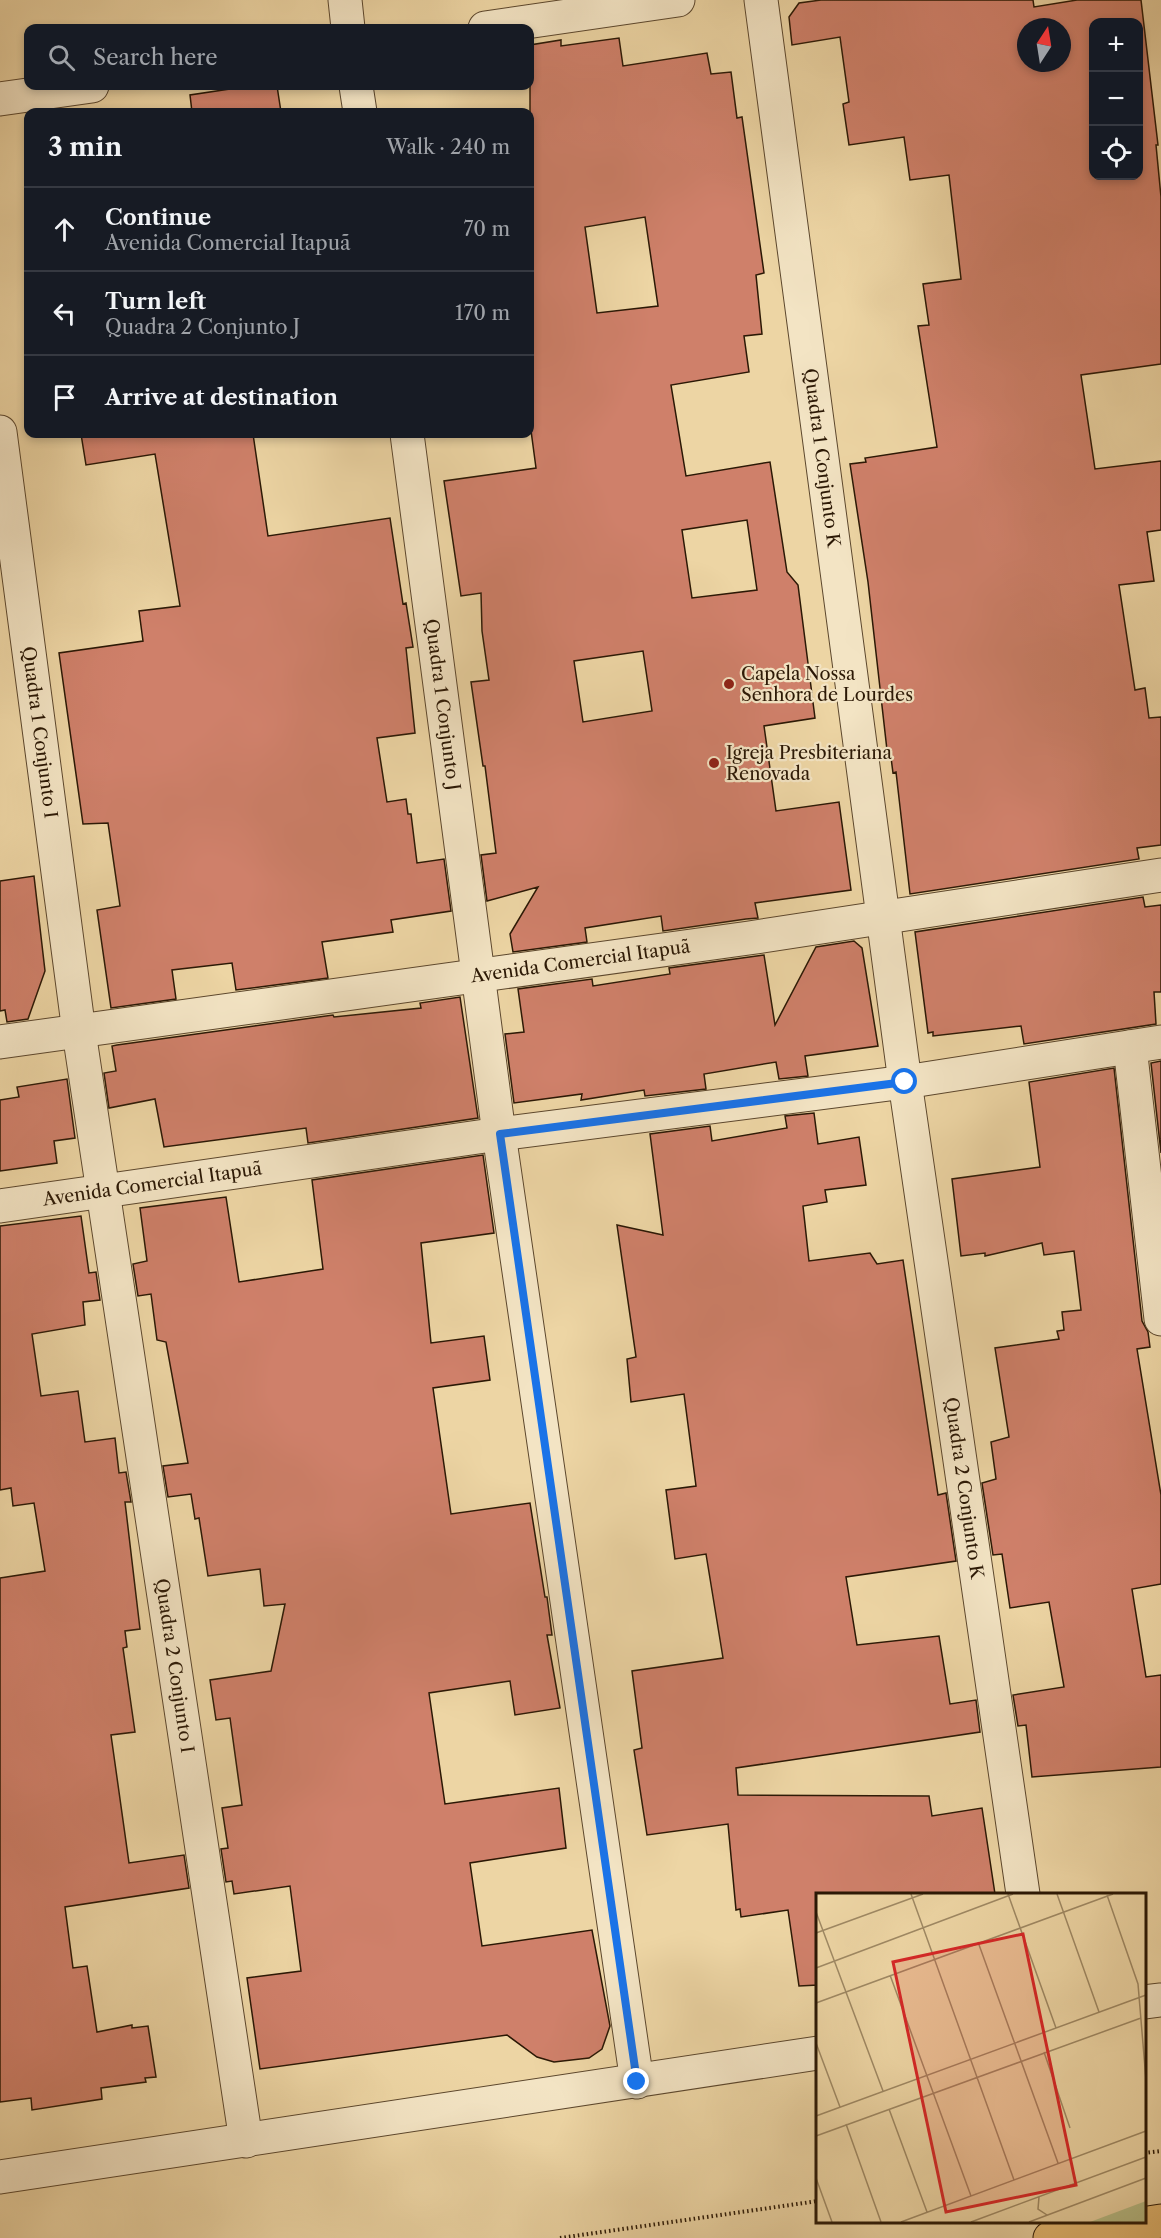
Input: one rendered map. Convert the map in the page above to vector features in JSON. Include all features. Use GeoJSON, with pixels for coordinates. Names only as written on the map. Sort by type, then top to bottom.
{"type":"FeatureCollection","features":[{"type":"Feature","properties":{"kind":"main road"},"geometry":{"type":"LineString","coordinates":[[1050,2238],[1161,2221]]}},
{"type":"Feature","properties":{"kind":"street"},"geometry":{"type":"LineString","coordinates":[[345,0],[348,24]]}},
{"type":"Feature","properties":{"kind":"street"},"geometry":{"type":"LineString","coordinates":[[513,24],[678,0]]}},
{"type":"Feature","properties":{"kind":"street","name":"Quadra 1 Conjunto K"},"geometry":{"type":"LineString","coordinates":[[761,0],[905,1082]]}},
{"type":"Feature","properties":{"kind":"street"},"geometry":{"type":"LineString","coordinates":[[0,99],[64,90]]}},
{"type":"Feature","properties":{"kind":"street"},"geometry":{"type":"LineString","coordinates":[[357,90],[359,108]]}},
{"type":"Feature","properties":{"kind":"street","name":"Quadra 1 Conjunto I"},"geometry":{"type":"LineString","coordinates":[[0,432],[79,1032],[103,1191]]}},
{"type":"Feature","properties":{"kind":"street","name":"Quadra 1 Conjunto J"},"geometry":{"type":"LineString","coordinates":[[408,438],[500,1134],[637,2082]]}},
{"type":"Feature","properties":{"kind":"street","name":"Avenida Comercial Itapuã"},"geometry":{"type":"LineString","coordinates":[[0,1042],[479,976],[1161,875]]}},
{"type":"Feature","properties":{"kind":"street"},"geometry":{"type":"LineString","coordinates":[[1145,1044],[1161,1319]]}},
{"type":"Feature","properties":{"kind":"street","name":"Avenida Comercial Itapuã"},"geometry":{"type":"LineString","coordinates":[[0,1206],[500,1134],[905,1082],[1145,1044]]}},
{"type":"Feature","properties":{"kind":"street","name":"Quadra 2 Conjunto K"},"geometry":{"type":"LineString","coordinates":[[905,1082],[1023,1893]]}},
{"type":"Feature","properties":{"kind":"street","name":"Quadra 2 Conjunto I"},"geometry":{"type":"LineString","coordinates":[[103,1191],[246,2141]]}},
{"type":"Feature","properties":{"kind":"street"},"geometry":{"type":"LineString","coordinates":[[1146,2002],[1161,2000]]}},
{"type":"Feature","properties":{"kind":"street"},"geometry":{"type":"LineString","coordinates":[[0,2177],[816,2053]]}},
{"type":"Feature","properties":{"kind":"path"},"geometry":{"type":"LineString","coordinates":[[1146,2153],[1161,2151]]}},
{"type":"Feature","properties":{"kind":"path"},"geometry":{"type":"LineString","coordinates":[[560,2238],[816,2200]]}},
{"type":"Feature","properties":{"kind":"building"},"geometry":{"type":"Polygon","coordinates":[[[821,0],[1033,0],[1034,7],[1077,0],[1141,0],[1158,145],[1156,145],[1161,197],[1161,364],[1081,375],[1095,469],[1161,461],[1161,530],[1147,532],[1154,581],[1119,585],[1135,690],[1145,688],[1149,718],[1161,717],[1161,845],[1137,848],[1139,859],[910,894],[896,772],[893,773],[890,750],[887,750],[868,582],[850,464],[866,462],[865,458],[937,447],[918,326],[929,325],[923,284],[961,279],[949,175],[910,180],[904,137],[849,145],[843,104],[849,102],[840,37],[792,45],[789,17],[799,3],[821,0]]]}},
{"type":"Feature","properties":{"kind":"building"},"geometry":{"type":"Polygon","coordinates":[[[619,38],[623,66],[707,53],[711,74],[731,72],[737,118],[742,117],[764,273],[756,275],[762,334],[744,336],[749,372],[671,385],[686,476],[770,462],[787,572],[798,585],[815,718],[764,726],[776,811],[839,802],[851,890],[755,903],[758,918],[663,931],[661,916],[585,928],[587,942],[513,952],[510,934],[538,887],[487,901],[481,855],[496,853],[471,682],[489,680],[482,631],[481,593],[461,596],[444,481],[536,468],[532,438],[534,438],[534,108],[530,108],[530,90],[534,90],[534,44],[561,40],[561,46],[619,38]],[[645,217],[585,227],[597,313],[658,306],[645,217]],[[747,520],[682,530],[692,598],[757,590],[747,520]],[[643,651],[574,661],[583,722],[652,711],[643,651]]]}},
{"type":"Feature","properties":{"kind":"building"},"geometry":{"type":"Polygon","coordinates":[[[223,90],[278,90],[280,108],[192,108],[190,95],[223,90]]]}},
{"type":"Feature","properties":{"kind":"building"},"geometry":{"type":"Polygon","coordinates":[[[82,438],[254,438],[268,536],[390,518],[403,604],[406,603],[413,647],[406,648],[415,733],[377,738],[387,802],[406,799],[408,814],[411,814],[417,863],[444,859],[451,911],[391,920],[393,932],[322,942],[328,978],[236,990],[232,963],[172,970],[176,999],[111,1008],[97,910],[120,906],[108,823],[83,824],[59,653],[143,641],[139,611],[180,606],[155,454],[86,465],[82,438]]]}},
{"type":"Feature","properties":{"kind":"building"},"geometry":{"type":"Polygon","coordinates":[[[34,876],[45,971],[28,1019],[7,1022],[5,1010],[0,1011],[0,881],[34,876]]]}},
{"type":"Feature","properties":{"kind":"building"},"geometry":{"type":"Polygon","coordinates":[[[1143,897],[1145,907],[1161,905],[1161,992],[1154,992],[1156,1024],[1024,1044],[1021,1026],[933,1036],[933,1032],[928,1033],[915,932],[1143,897]]]}},
{"type":"Feature","properties":{"kind":"building"},"geometry":{"type":"Polygon","coordinates":[[[854,941],[862,948],[878,1046],[805,1056],[808,1076],[779,1079],[776,1062],[704,1074],[706,1089],[645,1096],[644,1090],[581,1100],[582,1094],[514,1103],[505,1034],[524,1032],[518,989],[592,979],[593,986],[670,974],[669,968],[764,955],[775,1025],[816,947],[854,941]]]}},
{"type":"Feature","properties":{"kind":"building"},"geometry":{"type":"Polygon","coordinates":[[[460,997],[478,1118],[308,1143],[306,1128],[164,1147],[155,1099],[109,1108],[104,1073],[116,1071],[112,1046],[333,1015],[334,1017],[421,1008],[420,1003],[460,997]]]}},
{"type":"Feature","properties":{"kind":"building"},"geometry":{"type":"Polygon","coordinates":[[[1161,1061],[1161,1153],[1151,1063],[1161,1061]]]}},
{"type":"Feature","properties":{"kind":"building"},"geometry":{"type":"Polygon","coordinates":[[[1114,1068],[1142,1321],[1148,1332],[1150,1347],[1137,1349],[1161,1495],[1161,1584],[1132,1589],[1146,1677],[1161,1675],[1161,1767],[1032,1777],[1026,1725],[1018,1726],[1013,1695],[1064,1687],[1049,1602],[1010,1608],[1002,1554],[993,1555],[982,1483],[996,1479],[991,1442],[1009,1437],[995,1348],[1059,1339],[1057,1331],[1064,1330],[1062,1312],[1081,1310],[1074,1251],[1044,1255],[1042,1243],[985,1256],[985,1253],[961,1256],[952,1179],[1040,1167],[1029,1082],[1114,1068]]]}},
{"type":"Feature","properties":{"kind":"building"},"geometry":{"type":"Polygon","coordinates":[[[67,1079],[75,1138],[54,1141],[57,1163],[0,1171],[0,1100],[19,1097],[17,1087],[67,1079]]]}},
{"type":"Feature","properties":{"kind":"building"},"geometry":{"type":"Polygon","coordinates":[[[814,1113],[818,1144],[859,1137],[866,1185],[825,1190],[827,1202],[803,1206],[809,1261],[870,1253],[877,1264],[903,1260],[938,1495],[946,1493],[956,1561],[846,1577],[857,1645],[939,1636],[950,1704],[976,1700],[980,1732],[736,1768],[738,1795],[929,1796],[932,1816],[982,1808],[995,1893],[816,1893],[816,1985],[799,1986],[788,1910],[741,1917],[740,1909],[736,1910],[728,1824],[647,1835],[634,1750],[642,1748],[632,1671],[723,1658],[706,1554],[675,1559],[666,1490],[696,1486],[684,1394],[631,1402],[627,1359],[636,1357],[617,1225],[663,1235],[650,1134],[710,1126],[712,1141],[787,1128],[785,1116],[814,1113]]]}},
{"type":"Feature","properties":{"kind":"building"},"geometry":{"type":"Polygon","coordinates":[[[483,1155],[494,1233],[421,1243],[431,1343],[484,1336],[490,1380],[433,1388],[451,1514],[530,1503],[545,1597],[547,1597],[552,1635],[547,1635],[560,1708],[515,1715],[510,1681],[429,1693],[445,1804],[559,1788],[566,1848],[470,1863],[482,1946],[592,1930],[610,2026],[602,2049],[589,2058],[554,2062],[537,2057],[507,2035],[260,2069],[247,1978],[301,1971],[290,1886],[234,1894],[232,1881],[226,1882],[221,1849],[228,1848],[222,1808],[242,1805],[230,1718],[216,1720],[210,1680],[271,1671],[285,1604],[264,1606],[260,1569],[208,1576],[199,1518],[195,1519],[191,1494],[168,1497],[163,1466],[188,1463],[166,1342],[157,1340],[151,1294],[138,1296],[133,1264],[147,1261],[140,1208],[226,1197],[239,1282],[323,1269],[312,1180],[483,1155]]]}},
{"type":"Feature","properties":{"kind":"building"},"geometry":{"type":"Polygon","coordinates":[[[81,1216],[89,1273],[96,1272],[100,1300],[83,1302],[85,1325],[32,1334],[41,1396],[78,1391],[85,1442],[115,1438],[119,1473],[126,1472],[131,1502],[125,1502],[140,1629],[125,1631],[127,1647],[123,1648],[135,1732],[111,1735],[129,1863],[184,1855],[189,1888],[65,1907],[73,1968],[87,1966],[97,2032],[132,2025],[132,2028],[148,2026],[156,2077],[145,2078],[146,2082],[101,2088],[102,2099],[32,2110],[31,2098],[0,2102],[0,1578],[45,1571],[34,1503],[13,1506],[11,1488],[0,1490],[0,1226],[81,1216]]]}},
{"type":"Feature","properties":{"kind":"place","name":"Capela Nossa Senhora de Lourdes"},"geometry":{"type":"Point","coordinates":[729,684]}},
{"type":"Feature","properties":{"kind":"place","name":"Igreja Presbiteriana Renovada"},"geometry":{"type":"Point","coordinates":[714,763]}},
{"type":"Feature","properties":{"kind":"route"},"geometry":{"type":"LineString","coordinates":[[637,2082],[500,1134],[905,1082]]}}]}
